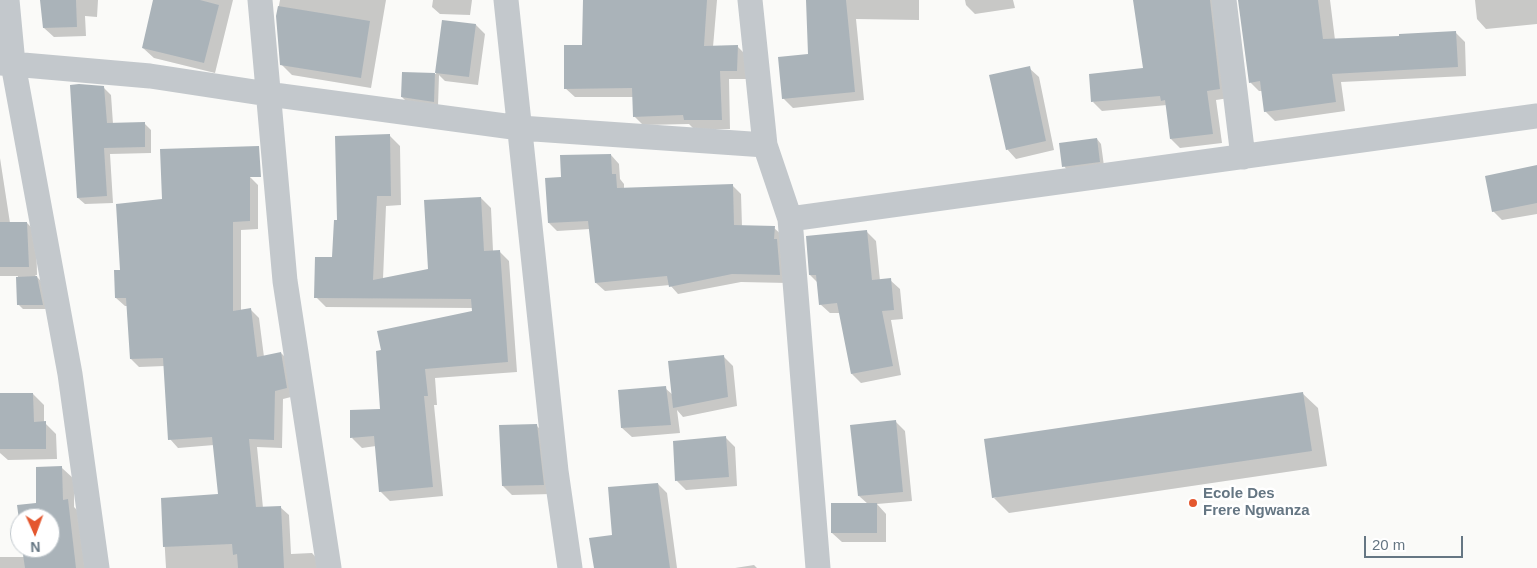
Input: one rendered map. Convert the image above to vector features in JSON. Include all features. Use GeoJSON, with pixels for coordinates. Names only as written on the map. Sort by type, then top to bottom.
{"type":"FeatureCollection","features":[{"type":"Feature","properties":{"kind":"street"},"geometry":{"type":"LineString","coordinates":[[8,0],[6,63],[70,374],[97,568]]}},
{"type":"Feature","properties":{"kind":"street"},"geometry":{"type":"LineString","coordinates":[[260,0],[285,281],[330,568]]}},
{"type":"Feature","properties":{"kind":"street"},"geometry":{"type":"LineString","coordinates":[[506,0],[556,471],[570,568]]}},
{"type":"Feature","properties":{"kind":"street"},"geometry":{"type":"LineString","coordinates":[[750,0],[765,145],[790,219],[818,568]]}},
{"type":"Feature","properties":{"kind":"street"},"geometry":{"type":"LineString","coordinates":[[1224,0],[1243,157]]}},
{"type":"Feature","properties":{"kind":"street"},"geometry":{"type":"LineString","coordinates":[[6,63],[150,76],[520,128],[765,145]]}},
{"type":"Feature","properties":{"kind":"street"},"geometry":{"type":"LineString","coordinates":[[790,219],[1537,116]]}},
{"type":"Feature","properties":{"kind":"building"},"geometry":{"type":"Polygon","coordinates":[[[40,0],[76,0],[77,27],[43,28],[40,0]]]}},
{"type":"Feature","properties":{"kind":"building"},"geometry":{"type":"Polygon","coordinates":[[[153,0],[200,0],[219,5],[204,63],[142,48],[153,0]]]}},
{"type":"Feature","properties":{"kind":"building"},"geometry":{"type":"Polygon","coordinates":[[[583,0],[707,0],[704,46],[738,45],[737,71],[720,71],[722,120],[684,120],[683,115],[633,117],[632,88],[564,89],[564,45],[582,45],[583,0]]]}},
{"type":"Feature","properties":{"kind":"building"},"geometry":{"type":"Polygon","coordinates":[[[806,0],[846,0],[855,92],[782,99],[778,57],[808,54],[806,0]]]}},
{"type":"Feature","properties":{"kind":"building"},"geometry":{"type":"Polygon","coordinates":[[[1133,0],[1210,0],[1220,89],[1207,91],[1213,134],[1170,139],[1165,100],[1161,101],[1160,96],[1091,102],[1089,74],[1143,68],[1133,0]]]}},
{"type":"Feature","properties":{"kind":"building"},"geometry":{"type":"Polygon","coordinates":[[[1238,0],[1318,0],[1323,39],[1399,36],[1399,34],[1456,31],[1458,67],[1332,74],[1336,102],[1264,112],[1260,81],[1249,83],[1238,0]]]}},
{"type":"Feature","properties":{"kind":"building"},"geometry":{"type":"Polygon","coordinates":[[[278,6],[370,21],[361,78],[280,65],[276,16],[278,6]]]}},
{"type":"Feature","properties":{"kind":"building"},"geometry":{"type":"Polygon","coordinates":[[[442,20],[476,24],[469,77],[435,73],[442,20]]]}},
{"type":"Feature","properties":{"kind":"building"},"geometry":{"type":"Polygon","coordinates":[[[1030,66],[1046,141],[1006,150],[989,75],[1030,66]]]}},
{"type":"Feature","properties":{"kind":"building"},"geometry":{"type":"Polygon","coordinates":[[[402,72],[435,73],[434,102],[401,97],[402,72]]]}},
{"type":"Feature","properties":{"kind":"building"},"geometry":{"type":"Polygon","coordinates":[[[70,85],[104,86],[107,123],[145,122],[145,147],[104,148],[107,196],[77,198],[70,85]]]}},
{"type":"Feature","properties":{"kind":"building"},"geometry":{"type":"Polygon","coordinates":[[[390,134],[391,196],[377,196],[373,280],[428,269],[424,200],[481,197],[484,251],[500,250],[508,362],[425,369],[428,396],[424,396],[433,487],[379,492],[374,436],[350,438],[350,410],[380,409],[376,351],[381,350],[377,331],[472,311],[471,299],[314,298],[315,257],[332,257],[334,220],[337,220],[335,136],[390,134]]]}},
{"type":"Feature","properties":{"kind":"building"},"geometry":{"type":"Polygon","coordinates":[[[1097,138],[1100,162],[1062,167],[1059,143],[1097,138]]]}},
{"type":"Feature","properties":{"kind":"building"},"geometry":{"type":"Polygon","coordinates":[[[259,146],[261,177],[250,177],[250,221],[233,222],[233,311],[251,308],[257,357],[281,352],[287,388],[275,391],[274,440],[249,439],[256,507],[281,506],[284,568],[238,568],[237,554],[233,555],[232,544],[163,547],[161,498],[218,494],[212,437],[168,440],[163,358],[130,359],[126,298],[115,298],[114,270],[120,270],[116,204],[162,199],[160,149],[259,146]]]}},
{"type":"Feature","properties":{"kind":"building"},"geometry":{"type":"Polygon","coordinates":[[[611,154],[612,174],[616,174],[617,188],[733,184],[734,225],[775,226],[774,239],[777,239],[780,275],[732,274],[669,287],[667,276],[595,283],[588,221],[548,223],[545,178],[561,177],[560,155],[611,154]]]}},
{"type":"Feature","properties":{"kind":"building"},"geometry":{"type":"Polygon","coordinates":[[[1537,165],[1537,203],[1492,212],[1485,176],[1537,165]]]}},
{"type":"Feature","properties":{"kind":"building"},"geometry":{"type":"Polygon","coordinates":[[[0,222],[27,222],[29,267],[0,267],[0,222]]]}},
{"type":"Feature","properties":{"kind":"building"},"geometry":{"type":"Polygon","coordinates":[[[867,230],[872,280],[891,278],[894,310],[882,311],[893,366],[851,374],[837,303],[819,305],[816,275],[809,275],[806,236],[867,230]]]}},
{"type":"Feature","properties":{"kind":"building"},"geometry":{"type":"Polygon","coordinates":[[[37,276],[43,305],[17,305],[16,277],[37,276]]]}},
{"type":"Feature","properties":{"kind":"building"},"geometry":{"type":"Polygon","coordinates":[[[724,355],[728,397],[673,408],[668,361],[724,355]]]}},
{"type":"Feature","properties":{"kind":"building"},"geometry":{"type":"Polygon","coordinates":[[[666,386],[671,425],[621,428],[618,390],[666,386]]]}},
{"type":"Feature","properties":{"kind":"building"},"geometry":{"type":"Polygon","coordinates":[[[1303,392],[1312,451],[992,498],[984,439],[1303,392]]]}},
{"type":"Feature","properties":{"kind":"building"},"geometry":{"type":"Polygon","coordinates":[[[0,393],[33,393],[34,422],[46,421],[46,449],[0,449],[0,393]]]}},
{"type":"Feature","properties":{"kind":"building"},"geometry":{"type":"Polygon","coordinates":[[[896,420],[903,492],[858,496],[850,425],[896,420]]]}},
{"type":"Feature","properties":{"kind":"building"},"geometry":{"type":"Polygon","coordinates":[[[537,424],[544,485],[502,486],[499,425],[537,424]]]}},
{"type":"Feature","properties":{"kind":"building"},"geometry":{"type":"Polygon","coordinates":[[[726,436],[729,477],[675,481],[673,441],[726,436]]]}},
{"type":"Feature","properties":{"kind":"building"},"geometry":{"type":"Polygon","coordinates":[[[62,466],[63,500],[68,499],[76,568],[25,568],[24,558],[60,558],[60,508],[17,508],[17,505],[36,503],[36,467],[62,466]]]}},
{"type":"Feature","properties":{"kind":"building"},"geometry":{"type":"Polygon","coordinates":[[[658,483],[670,568],[594,568],[589,538],[612,535],[608,487],[658,483]]]}},
{"type":"Feature","properties":{"kind":"building"},"geometry":{"type":"Polygon","coordinates":[[[831,503],[877,503],[877,533],[831,533],[831,503]]]}},
{"type":"Feature","properties":{"kind":"place","name":"Ecole Des Frere Ngwanza"},"geometry":{"type":"Point","coordinates":[1193,503]}}]}
